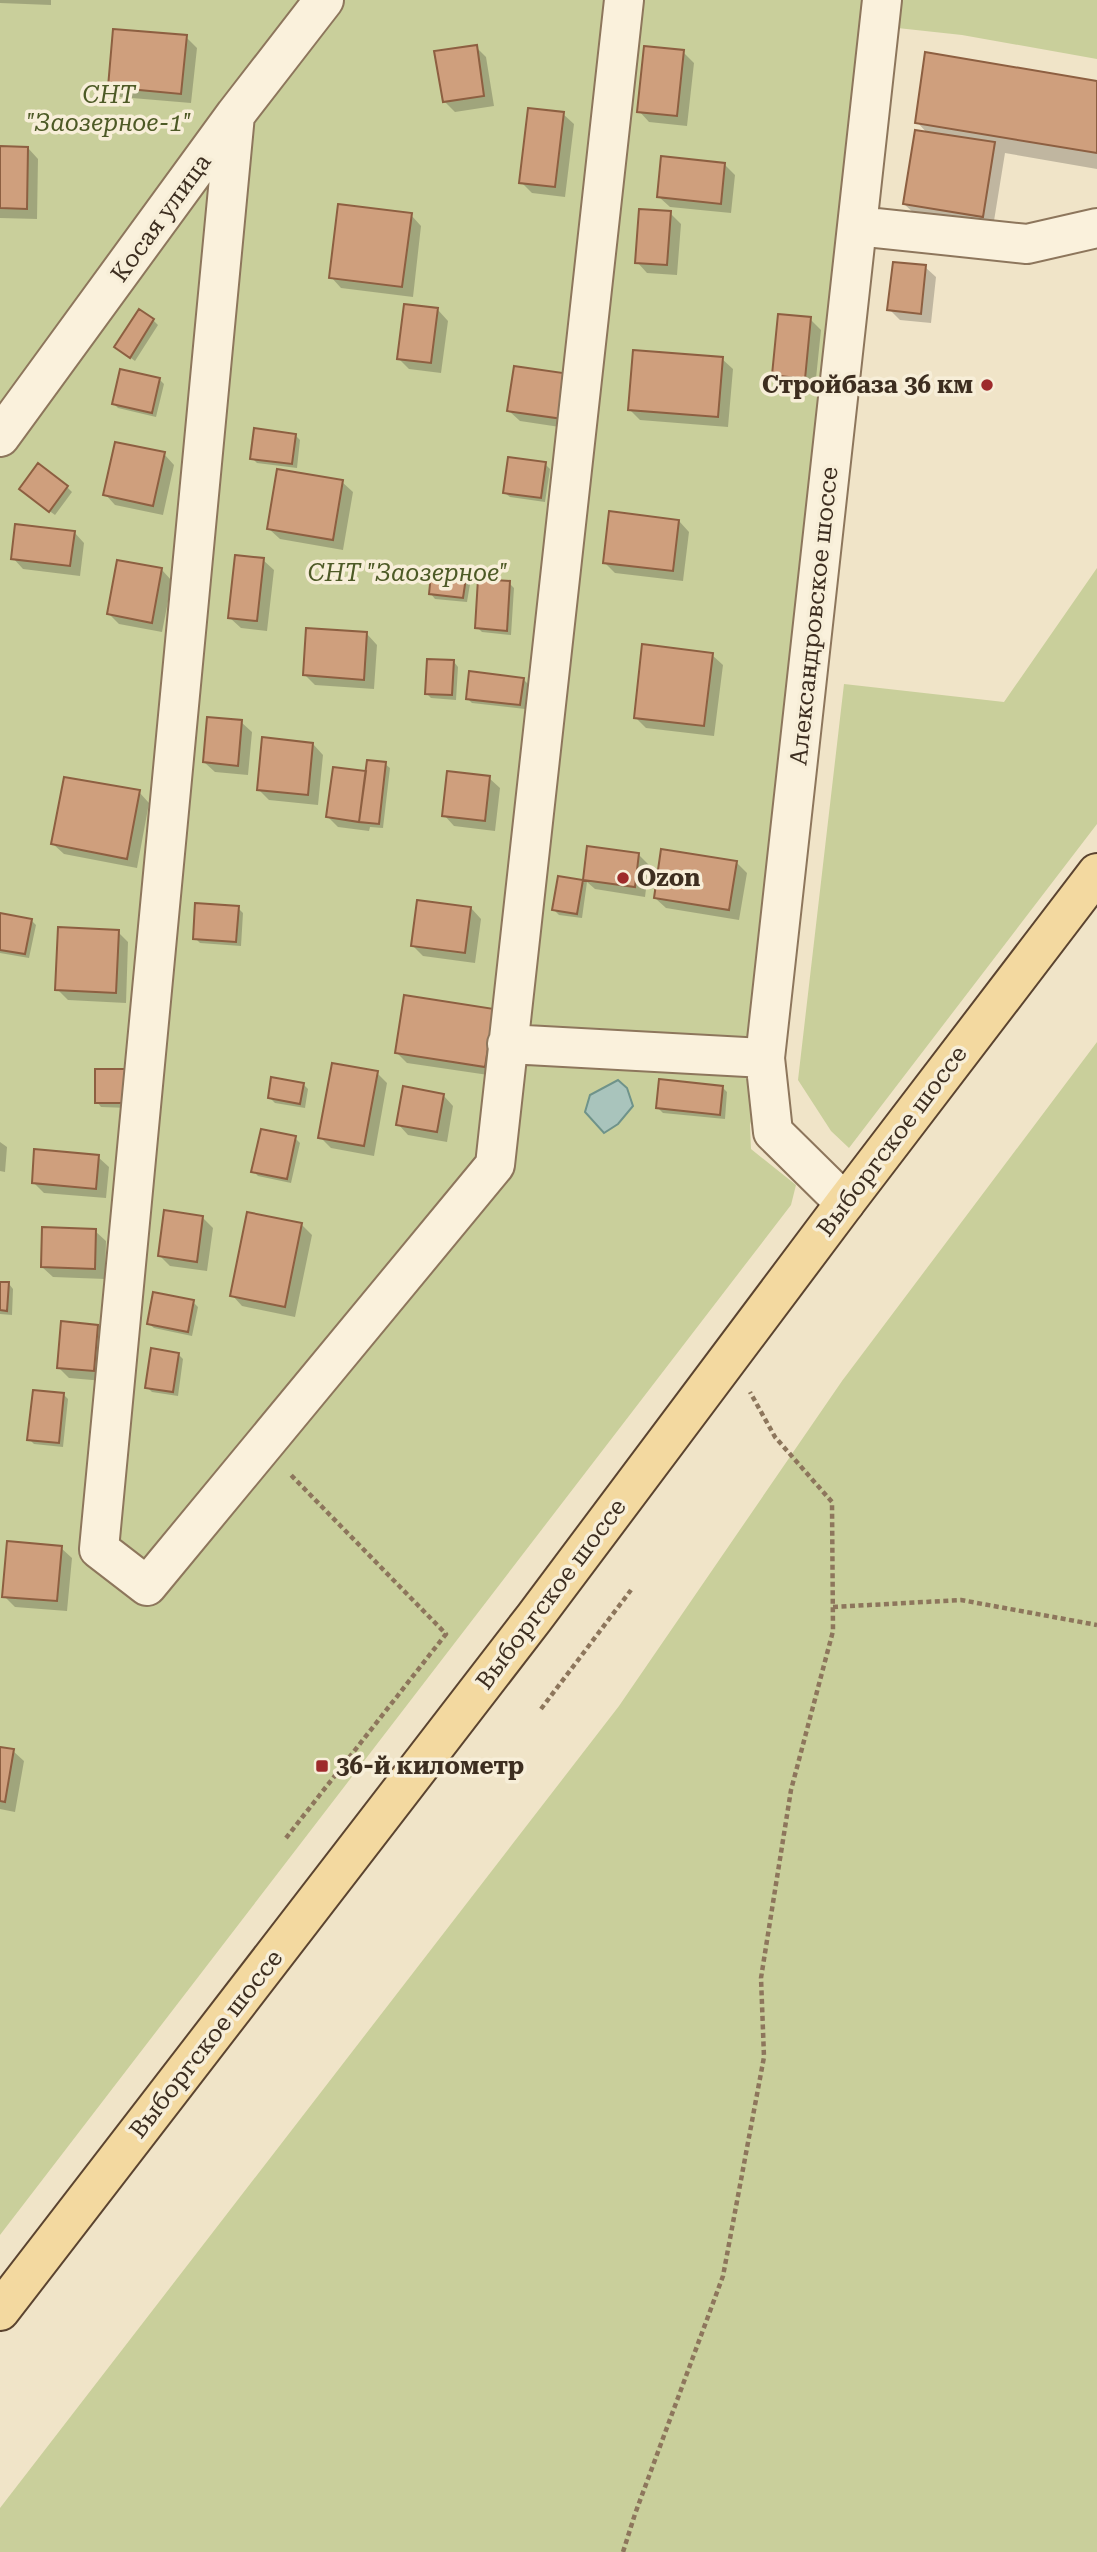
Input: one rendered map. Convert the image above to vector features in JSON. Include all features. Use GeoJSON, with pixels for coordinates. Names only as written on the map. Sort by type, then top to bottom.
{"type":"FeatureCollection","features":[{"type":"Feature","properties":{"kind":"main road","name":"Выборгское шоссе"},"geometry":{"type":"LineString","coordinates":[[0,2311],[510,1650],[845,1203],[1097,873]]}},
{"type":"Feature","properties":{"kind":"street","name":"Косая улица"},"geometry":{"type":"LineString","coordinates":[[0,438],[235,115],[324,0]]}},
{"type":"Feature","properties":{"kind":"street"},"geometry":{"type":"LineString","coordinates":[[235,115],[99,1549],[147,1586],[495,1165],[624,0]]}},
{"type":"Feature","properties":{"kind":"street","name":"Александровское шоссе"},"geometry":{"type":"LineString","coordinates":[[845,1203],[773,1132],[765,1058],[882,0]]}},
{"type":"Feature","properties":{"kind":"street"},"geometry":{"type":"LineString","coordinates":[[857,226],[1027,244],[1097,228]]}},
{"type":"Feature","properties":{"kind":"street"},"geometry":{"type":"LineString","coordinates":[[507,1044],[765,1058]]}},
{"type":"Feature","properties":{"kind":"path"},"geometry":{"type":"LineString","coordinates":[[623,2552],[723,2276],[764,2057],[761,1978],[791,1790],[833,1631],[832,1502],[775,1437],[730,1357]]}},
{"type":"Feature","properties":{"kind":"path"},"geometry":{"type":"LineString","coordinates":[[263,1446],[446,1634],[286,1838]]}},
{"type":"Feature","properties":{"kind":"path"},"geometry":{"type":"LineString","coordinates":[[541,1709],[631,1590]]}},
{"type":"Feature","properties":{"kind":"path"},"geometry":{"type":"LineString","coordinates":[[833,1607],[961,1600],[1097,1625]]}},
{"type":"Feature","properties":{"kind":"green space","name":"СНТ \"Заозерное\""},"geometry":{"type":"Polygon","coordinates":[[[0,0],[1097,0],[1097,59],[962,35],[879,26],[766,1064],[750,1125],[751,1149],[796,1185],[791,1205],[0,2235],[0,0]]]}},
{"type":"Feature","properties":{"kind":"green space"},"geometry":{"type":"Polygon","coordinates":[[[1097,568],[1097,824],[849,1148],[831,1131],[798,1080],[844,684],[1004,702],[1097,568]]]}},
{"type":"Feature","properties":{"kind":"green space"},"geometry":{"type":"Polygon","coordinates":[[[1097,1042],[1097,2552],[0,2552],[0,2508],[619,1706],[842,1381],[1097,1042]]]}},
{"type":"Feature","properties":{"kind":"water"},"geometry":{"type":"Polygon","coordinates":[[[618,1080],[627,1088],[633,1106],[618,1124],[604,1133],[585,1112],[590,1095],[618,1080]]]}},
{"type":"Feature","properties":{"kind":"building"},"geometry":{"type":"Polygon","coordinates":[[[113,29],[187,35],[181,94],[108,87],[113,29]]]}},
{"type":"Feature","properties":{"kind":"building"},"geometry":{"type":"Polygon","coordinates":[[[477,45],[484,96],[443,102],[434,51],[477,45]]]}},
{"type":"Feature","properties":{"kind":"building"},"geometry":{"type":"Polygon","coordinates":[[[644,46],[684,50],[677,116],[637,112],[644,46]]]}},
{"type":"Feature","properties":{"kind":"building"},"geometry":{"type":"Polygon","coordinates":[[[925,52],[1097,81],[1097,153],[915,123],[925,52]]]}},
{"type":"Feature","properties":{"kind":"building"},"geometry":{"type":"Polygon","coordinates":[[[528,108],[564,112],[555,187],[519,183],[528,108]]]}},
{"type":"Feature","properties":{"kind":"building"},"geometry":{"type":"Polygon","coordinates":[[[915,130],[995,142],[983,217],[903,204],[915,130]]]}},
{"type":"Feature","properties":{"kind":"building"},"geometry":{"type":"Polygon","coordinates":[[[0,146],[28,147],[27,209],[0,208],[0,146]]]}},
{"type":"Feature","properties":{"kind":"building"},"geometry":{"type":"Polygon","coordinates":[[[661,156],[725,163],[721,204],[657,197],[661,156]]]}},
{"type":"Feature","properties":{"kind":"building"},"geometry":{"type":"Polygon","coordinates":[[[338,204],[412,213],[402,287],[329,278],[338,204]]]}},
{"type":"Feature","properties":{"kind":"building"},"geometry":{"type":"Polygon","coordinates":[[[639,209],[671,211],[667,265],[635,263],[639,209]]]}},
{"type":"Feature","properties":{"kind":"building"},"geometry":{"type":"Polygon","coordinates":[[[893,262],[926,265],[921,314],[887,310],[893,262]]]}},
{"type":"Feature","properties":{"kind":"building"},"geometry":{"type":"Polygon","coordinates":[[[404,304],[438,308],[431,363],[397,359],[404,304]]]}},
{"type":"Feature","properties":{"kind":"building"},"geometry":{"type":"Polygon","coordinates":[[[139,309],[154,319],[130,358],[114,347],[139,309]]]}},
{"type":"Feature","properties":{"kind":"building"},"geometry":{"type":"Polygon","coordinates":[[[778,314],[811,317],[805,379],[772,375],[778,314]]]}},
{"type":"Feature","properties":{"kind":"building"},"geometry":{"type":"Polygon","coordinates":[[[633,350],[723,357],[718,417],[628,410],[633,350]]]}},
{"type":"Feature","properties":{"kind":"building"},"geometry":{"type":"Polygon","coordinates":[[[514,366],[570,374],[563,419],[507,411],[514,366]]]}},
{"type":"Feature","properties":{"kind":"building"},"geometry":{"type":"Polygon","coordinates":[[[120,369],[160,378],[152,413],[112,404],[120,369]]]}},
{"type":"Feature","properties":{"kind":"building"},"geometry":{"type":"Polygon","coordinates":[[[254,428],[296,434],[292,464],[250,459],[254,428]]]}},
{"type":"Feature","properties":{"kind":"building"},"geometry":{"type":"Polygon","coordinates":[[[115,442],[165,452],[153,506],[103,495],[115,442]]]}},
{"type":"Feature","properties":{"kind":"building"},"geometry":{"type":"Polygon","coordinates":[[[508,457],[546,462],[541,498],[503,493],[508,457]]]}},
{"type":"Feature","properties":{"kind":"building"},"geometry":{"type":"Polygon","coordinates":[[[38,463],[68,486],[49,512],[19,489],[38,463]]]}},
{"type":"Feature","properties":{"kind":"building"},"geometry":{"type":"Polygon","coordinates":[[[277,469],[343,480],[333,540],[267,529],[277,469]]]}},
{"type":"Feature","properties":{"kind":"building"},"geometry":{"type":"Polygon","coordinates":[[[609,511],[679,520],[673,571],[603,563],[609,511]]]}},
{"type":"Feature","properties":{"kind":"building"},"geometry":{"type":"Polygon","coordinates":[[[15,524],[75,531],[70,566],[11,559],[15,524]]]}},
{"type":"Feature","properties":{"kind":"building"},"geometry":{"type":"Polygon","coordinates":[[[235,555],[264,558],[257,621],[228,618],[235,555]]]}},
{"type":"Feature","properties":{"kind":"building"},"geometry":{"type":"Polygon","coordinates":[[[117,560],[162,568],[152,623],[107,614],[117,560]]]}},
{"type":"Feature","properties":{"kind":"building"},"geometry":{"type":"Polygon","coordinates":[[[431,574],[466,578],[463,598],[429,594],[431,574]]]}},
{"type":"Feature","properties":{"kind":"building"},"geometry":{"type":"Polygon","coordinates":[[[478,579],[510,581],[507,631],[475,628],[478,579]]]}},
{"type":"Feature","properties":{"kind":"building"},"geometry":{"type":"Polygon","coordinates":[[[306,628],[367,632],[364,680],[303,675],[306,628]]]}},
{"type":"Feature","properties":{"kind":"building"},"geometry":{"type":"Polygon","coordinates":[[[642,644],[713,653],[704,726],[634,718],[642,644]]]}},
{"type":"Feature","properties":{"kind":"building"},"geometry":{"type":"Polygon","coordinates":[[[427,659],[454,660],[452,695],[425,694],[427,659]]]}},
{"type":"Feature","properties":{"kind":"building"},"geometry":{"type":"Polygon","coordinates":[[[469,671],[524,678],[520,705],[466,699],[469,671]]]}},
{"type":"Feature","properties":{"kind":"building"},"geometry":{"type":"Polygon","coordinates":[[[207,717],[242,720],[238,766],[203,762],[207,717]]]}},
{"type":"Feature","properties":{"kind":"building"},"geometry":{"type":"Polygon","coordinates":[[[262,737],[313,743],[308,795],[257,790],[262,737]]]}},
{"type":"Feature","properties":{"kind":"building"},"geometry":{"type":"Polygon","coordinates":[[[367,760],[386,762],[379,824],[359,822],[367,760]]]}},
{"type":"Feature","properties":{"kind":"building"},"geometry":{"type":"Polygon","coordinates":[[[333,767],[366,771],[359,822],[326,817],[333,767]]]}},
{"type":"Feature","properties":{"kind":"building"},"geometry":{"type":"Polygon","coordinates":[[[447,771],[490,776],[485,821],[442,816],[447,771]]]}},
{"type":"Feature","properties":{"kind":"building"},"geometry":{"type":"Polygon","coordinates":[[[64,777],[140,790],[127,859],[51,844],[64,777]]]}},
{"type":"Feature","properties":{"kind":"building"},"geometry":{"type":"Polygon","coordinates":[[[587,846],[639,853],[635,887],[583,880],[587,846]]]}},
{"type":"Feature","properties":{"kind":"building"},"geometry":{"type":"Polygon","coordinates":[[[661,849],[737,861],[729,910],[654,898],[661,849]]]}},
{"type":"Feature","properties":{"kind":"building"},"geometry":{"type":"Polygon","coordinates":[[[558,876],[583,880],[577,914],[552,910],[558,876]]]}},
{"type":"Feature","properties":{"kind":"building"},"geometry":{"type":"Polygon","coordinates":[[[417,900],[471,907],[465,953],[411,946],[417,900]]]}},
{"type":"Feature","properties":{"kind":"building"},"geometry":{"type":"Polygon","coordinates":[[[195,903],[239,906],[236,942],[193,939],[195,903]]]}},
{"type":"Feature","properties":{"kind":"building"},"geometry":{"type":"Polygon","coordinates":[[[0,913],[32,919],[25,954],[0,950],[0,913]]]}},
{"type":"Feature","properties":{"kind":"building"},"geometry":{"type":"Polygon","coordinates":[[[58,927],[119,930],[116,993],[55,990],[58,927]]]}},
{"type":"Feature","properties":{"kind":"building"},"geometry":{"type":"Polygon","coordinates":[[[404,995],[494,1009],[485,1067],[395,1053],[404,995]]]}},
{"type":"Feature","properties":{"kind":"building"},"geometry":{"type":"Polygon","coordinates":[[[332,1063],[378,1071],[364,1146],[318,1138],[332,1063]]]}},
{"type":"Feature","properties":{"kind":"building"},"geometry":{"type":"Polygon","coordinates":[[[95,1069],[125,1069],[125,1103],[95,1103],[95,1069]]]}},
{"type":"Feature","properties":{"kind":"building"},"geometry":{"type":"Polygon","coordinates":[[[271,1077],[304,1083],[300,1104],[268,1098],[271,1077]]]}},
{"type":"Feature","properties":{"kind":"building"},"geometry":{"type":"Polygon","coordinates":[[[659,1079],[723,1086],[720,1115],[656,1108],[659,1079]]]}},
{"type":"Feature","properties":{"kind":"building"},"geometry":{"type":"Polygon","coordinates":[[[403,1086],[444,1094],[437,1132],[396,1125],[403,1086]]]}},
{"type":"Feature","properties":{"kind":"building"},"geometry":{"type":"Polygon","coordinates":[[[261,1129],[296,1136],[287,1179],[251,1172],[261,1129]]]}},
{"type":"Feature","properties":{"kind":"building"},"geometry":{"type":"Polygon","coordinates":[[[34,1149],[99,1155],[96,1189],[32,1183],[34,1149]]]}},
{"type":"Feature","properties":{"kind":"building"},"geometry":{"type":"Polygon","coordinates":[[[164,1210],[203,1216],[197,1262],[158,1256],[164,1210]]]}},
{"type":"Feature","properties":{"kind":"building"},"geometry":{"type":"Polygon","coordinates":[[[247,1212],[302,1223],[285,1307],[230,1296],[247,1212]]]}},
{"type":"Feature","properties":{"kind":"building"},"geometry":{"type":"Polygon","coordinates":[[[42,1227],[96,1229],[95,1269],[41,1267],[42,1227]]]}},
{"type":"Feature","properties":{"kind":"building"},"geometry":{"type":"Polygon","coordinates":[[[0,1282],[9,1282],[7,1311],[0,1310],[0,1282]]]}},
{"type":"Feature","properties":{"kind":"building"},"geometry":{"type":"Polygon","coordinates":[[[153,1292],[194,1300],[188,1332],[147,1324],[153,1292]]]}},
{"type":"Feature","properties":{"kind":"building"},"geometry":{"type":"Polygon","coordinates":[[[61,1321],[98,1325],[94,1371],[57,1368],[61,1321]]]}},
{"type":"Feature","properties":{"kind":"building"},"geometry":{"type":"Polygon","coordinates":[[[151,1348],[179,1353],[173,1392],[145,1388],[151,1348]]]}},
{"type":"Feature","properties":{"kind":"building"},"geometry":{"type":"Polygon","coordinates":[[[33,1390],[64,1393],[59,1443],[27,1440],[33,1390]]]}},
{"type":"Feature","properties":{"kind":"building"},"geometry":{"type":"Polygon","coordinates":[[[7,1541],[62,1546],[57,1601],[2,1597],[7,1541]]]}},
{"type":"Feature","properties":{"kind":"building"},"geometry":{"type":"Polygon","coordinates":[[[0,1747],[14,1749],[5,1802],[0,1801],[0,1747]]]}},
{"type":"Feature","properties":{"kind":"place","name":"Стройбаза 36 км"},"geometry":{"type":"Point","coordinates":[987,385]}},
{"type":"Feature","properties":{"kind":"place","name":"Ozon"},"geometry":{"type":"Point","coordinates":[623,878]}},
{"type":"Feature","properties":{"kind":"place","name":"36-й километр"},"geometry":{"type":"Point","coordinates":[322,1766]}},
{"type":"Feature","properties":{"kind":"park label","name":"СНТ \"Заозерное-1\""},"geometry":{"type":"Point","coordinates":[109,109]}}]}
